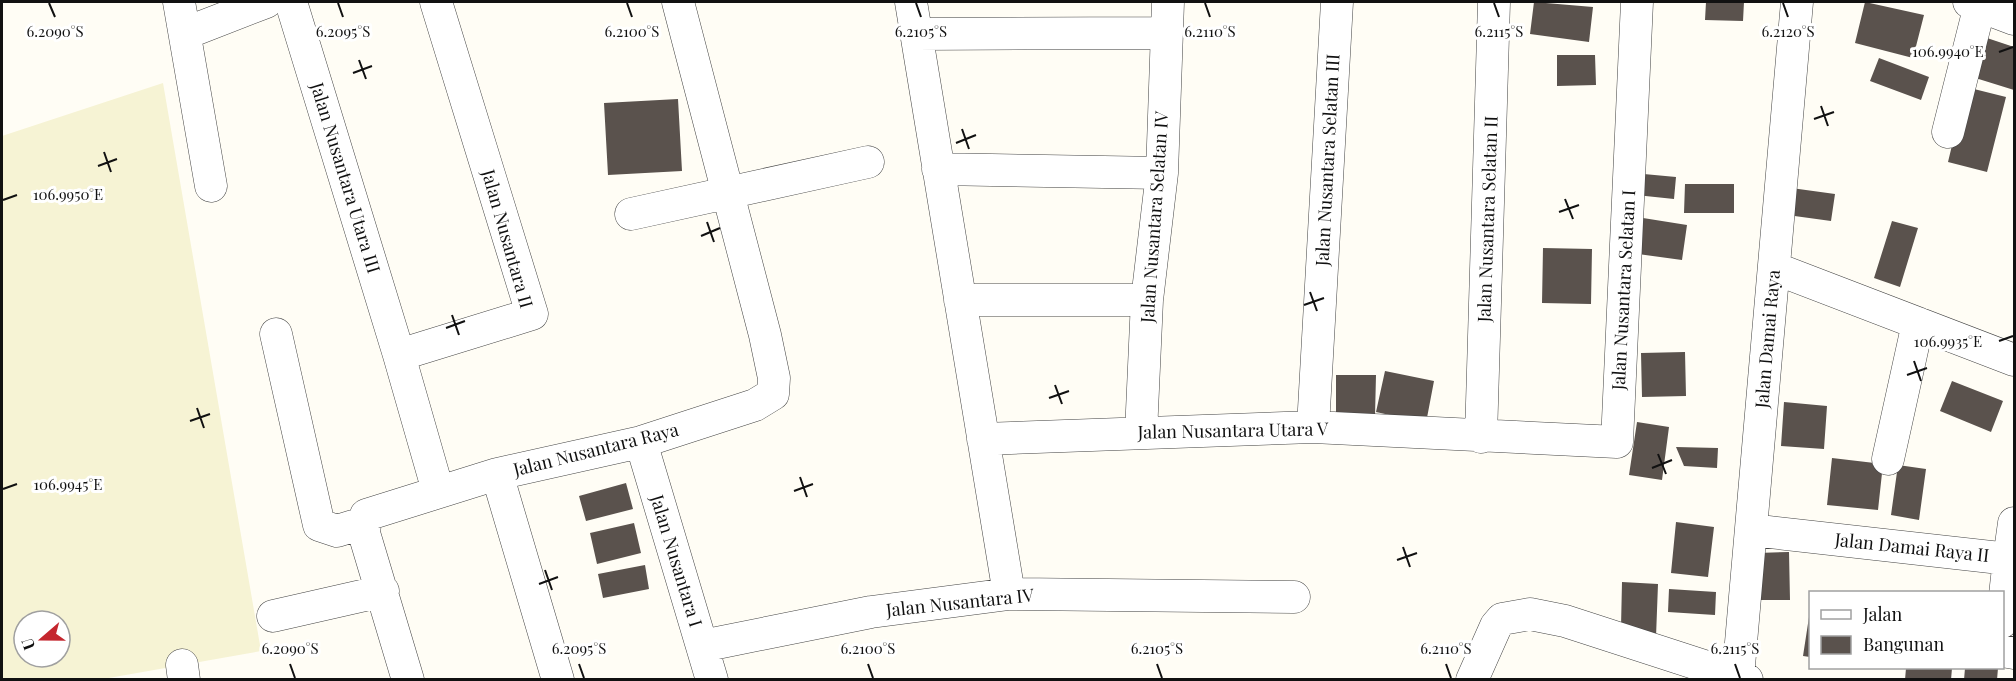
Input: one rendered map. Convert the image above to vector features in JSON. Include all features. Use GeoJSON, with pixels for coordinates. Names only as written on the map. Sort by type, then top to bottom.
{"type":"FeatureCollection","features":[{"type":"Feature","properties":{"kind":"street"},"geometry":{"type":"LineString","coordinates":[[179,2],[211,186]]}},
{"type":"Feature","properties":{"kind":"street"},"geometry":{"type":"LineString","coordinates":[[186,33],[266,2]]}},
{"type":"Feature","properties":{"kind":"street","name":"Jalan Nusantara Utara III"},"geometry":{"type":"LineString","coordinates":[[291,2],[399,354]]}},
{"type":"Feature","properties":{"kind":"street","name":"Jalan Nusantara II"},"geometry":{"type":"LineString","coordinates":[[399,354],[532,314],[436,2]]}},
{"type":"Feature","properties":{"kind":"street","name":"Jalan Nusantara Raya"},"geometry":{"type":"LineString","coordinates":[[363,523],[366,515],[376,510],[496,474],[641,442],[755,405],[773,394],[774,378],[765,335],[678,2]]}},
{"type":"Feature","properties":{"kind":"street"},"geometry":{"type":"LineString","coordinates":[[911,2],[1009,594]]}},
{"type":"Feature","properties":{"kind":"street","name":"Jalan Nusantara Selatan IV"},"geometry":{"type":"LineString","coordinates":[[1141,433],[1147,300],[1162,173],[1168,2]]}},
{"type":"Feature","properties":{"kind":"street","name":"Jalan Nusantara Selatan III"},"geometry":{"type":"LineString","coordinates":[[1313,427],[1337,2]]}},
{"type":"Feature","properties":{"kind":"street","name":"Jalan Nusantara Selatan II"},"geometry":{"type":"LineString","coordinates":[[1482,437],[1494,2]]}},
{"type":"Feature","properties":{"kind":"street","name":"Jalan Nusantara Selatan I"},"geometry":{"type":"LineString","coordinates":[[1482,437],[1617,442],[1637,2]]}},
{"type":"Feature","properties":{"kind":"street","name":"Jalan Damai Raya"},"geometry":{"type":"LineString","coordinates":[[1742,678],[1751,530],[1797,2]]}},
{"type":"Feature","properties":{"kind":"street"},"geometry":{"type":"LineString","coordinates":[[1948,132],[1974,3],[2014,19]]}},
{"type":"Feature","properties":{"kind":"street"},"geometry":{"type":"LineString","coordinates":[[916,33],[1166,33]]}},
{"type":"Feature","properties":{"kind":"street"},"geometry":{"type":"LineString","coordinates":[[632,214],[868,162]]}},
{"type":"Feature","properties":{"kind":"street"},"geometry":{"type":"LineString","coordinates":[[938,169],[1162,173]]}},
{"type":"Feature","properties":{"kind":"street"},"geometry":{"type":"LineString","coordinates":[[1774,268],[2014,360]]}},
{"type":"Feature","properties":{"kind":"street"},"geometry":{"type":"LineString","coordinates":[[960,300],[1147,300]]}},
{"type":"Feature","properties":{"kind":"street"},"geometry":{"type":"LineString","coordinates":[[1888,459],[1918,323]]}},
{"type":"Feature","properties":{"kind":"street"},"geometry":{"type":"LineString","coordinates":[[276,334],[319,525],[337,531],[363,523],[408,680]]}},
{"type":"Feature","properties":{"kind":"street"},"geometry":{"type":"LineString","coordinates":[[399,354],[438,491]]}},
{"type":"Feature","properties":{"kind":"street","name":"Jalan Nusantara Utara V"},"geometry":{"type":"LineString","coordinates":[[984,439],[1313,427],[1482,437]]}},
{"type":"Feature","properties":{"kind":"street","name":"Jalan Nusantara I"},"geometry":{"type":"LineString","coordinates":[[641,442],[712,680]]}},
{"type":"Feature","properties":{"kind":"street"},"geometry":{"type":"LineString","coordinates":[[496,474],[558,680]]}},
{"type":"Feature","properties":{"kind":"street"},"geometry":{"type":"LineString","coordinates":[[2009,559],[2014,523]]}},
{"type":"Feature","properties":{"kind":"street","name":"Jalan Damai Raya II"},"geometry":{"type":"LineString","coordinates":[[1751,530],[2009,559],[2004,604]]}},
{"type":"Feature","properties":{"kind":"street"},"geometry":{"type":"LineString","coordinates":[[273,616],[383,591]]}},
{"type":"Feature","properties":{"kind":"street","name":"Jalan Nusantara IV"},"geometry":{"type":"LineString","coordinates":[[702,646],[872,612],[1009,594],[1294,597]]}},
{"type":"Feature","properties":{"kind":"street"},"geometry":{"type":"LineString","coordinates":[[1472,680],[1496,626],[1502,619],[1530,614],[1565,621],[1742,678]]}},
{"type":"Feature","properties":{"kind":"shaded area"},"geometry":{"type":"Polygon","coordinates":[[[163,83],[261,651],[103,679],[2,679],[2,136],[163,83]]]}},
{"type":"Feature","properties":{"kind":"building"},"geometry":{"type":"Polygon","coordinates":[[[1534,2],[1593,7],[1589,42],[1530,34],[1534,2]]]}},
{"type":"Feature","properties":{"kind":"building"},"geometry":{"type":"Polygon","coordinates":[[[1706,2],[1744,2],[1743,21],[1705,20],[1706,2]]]}},
{"type":"Feature","properties":{"kind":"building"},"geometry":{"type":"Polygon","coordinates":[[[1865,2],[1924,15],[1913,58],[1855,43],[1865,2]]]}},
{"type":"Feature","properties":{"kind":"building"},"geometry":{"type":"Polygon","coordinates":[[[1981,36],[2014,47],[2014,90],[1969,76],[1981,36]]]}},
{"type":"Feature","properties":{"kind":"building"},"geometry":{"type":"Polygon","coordinates":[[[1557,55],[1595,55],[1596,85],[1557,86],[1557,55]]]}},
{"type":"Feature","properties":{"kind":"building"},"geometry":{"type":"Polygon","coordinates":[[[1879,58],[1929,77],[1921,100],[1870,81],[1879,58]]]}},
{"type":"Feature","properties":{"kind":"building"},"geometry":{"type":"Polygon","coordinates":[[[1966,87],[2006,97],[1987,172],[1948,162],[1966,87]]]}},
{"type":"Feature","properties":{"kind":"building"},"geometry":{"type":"Polygon","coordinates":[[[678,99],[682,171],[608,175],[604,103],[678,99]]]}},
{"type":"Feature","properties":{"kind":"building"},"geometry":{"type":"Polygon","coordinates":[[[1633,173],[1676,177],[1674,199],[1636,195],[1633,173]]]}},
{"type":"Feature","properties":{"kind":"building"},"geometry":{"type":"Polygon","coordinates":[[[1685,184],[1734,184],[1734,213],[1684,213],[1685,184]]]}},
{"type":"Feature","properties":{"kind":"building"},"geometry":{"type":"Polygon","coordinates":[[[1784,187],[1835,194],[1831,221],[1780,214],[1784,187]]]}},
{"type":"Feature","properties":{"kind":"building"},"geometry":{"type":"Polygon","coordinates":[[[1643,218],[1687,225],[1682,260],[1638,254],[1643,218]]]}},
{"type":"Feature","properties":{"kind":"building"},"geometry":{"type":"Polygon","coordinates":[[[1892,221],[1918,228],[1900,287],[1874,278],[1892,221]]]}},
{"type":"Feature","properties":{"kind":"building"},"geometry":{"type":"Polygon","coordinates":[[[1543,248],[1592,249],[1591,304],[1542,303],[1543,248]]]}},
{"type":"Feature","properties":{"kind":"building"},"geometry":{"type":"Polygon","coordinates":[[[1685,352],[1686,396],[1642,397],[1641,353],[1685,352]]]}},
{"type":"Feature","properties":{"kind":"building"},"geometry":{"type":"Polygon","coordinates":[[[1385,371],[1434,381],[1426,423],[1376,412],[1385,371]]]}},
{"type":"Feature","properties":{"kind":"building"},"geometry":{"type":"Polygon","coordinates":[[[1336,375],[1376,375],[1375,416],[1336,416],[1336,375]]]}},
{"type":"Feature","properties":{"kind":"building"},"geometry":{"type":"Polygon","coordinates":[[[1952,381],[2003,401],[1991,432],[1940,411],[1952,381]]]}},
{"type":"Feature","properties":{"kind":"building"},"geometry":{"type":"Polygon","coordinates":[[[1784,402],[1827,406],[1824,449],[1781,446],[1784,402]]]}},
{"type":"Feature","properties":{"kind":"building"},"geometry":{"type":"Polygon","coordinates":[[[1637,422],[1669,427],[1662,480],[1629,475],[1637,422]]]}},
{"type":"Feature","properties":{"kind":"building"},"geometry":{"type":"Polygon","coordinates":[[[1676,447],[1718,448],[1717,468],[1684,466],[1676,447]]]}},
{"type":"Feature","properties":{"kind":"building"},"geometry":{"type":"Polygon","coordinates":[[[1832,458],[1883,464],[1878,510],[1827,505],[1832,458]]]}},
{"type":"Feature","properties":{"kind":"building"},"geometry":{"type":"Polygon","coordinates":[[[1898,465],[1926,469],[1919,520],[1891,515],[1898,465]]]}},
{"type":"Feature","properties":{"kind":"building"},"geometry":{"type":"Polygon","coordinates":[[[626,483],[633,509],[586,521],[579,496],[626,483]]]}},
{"type":"Feature","properties":{"kind":"building"},"geometry":{"type":"Polygon","coordinates":[[[1676,522],[1714,527],[1708,577],[1671,573],[1676,522]]]}},
{"type":"Feature","properties":{"kind":"building"},"geometry":{"type":"Polygon","coordinates":[[[634,523],[641,553],[597,564],[590,533],[634,523]]]}},
{"type":"Feature","properties":{"kind":"building"},"geometry":{"type":"Polygon","coordinates":[[[1789,552],[1790,600],[1758,600],[1757,553],[1789,552]]]}},
{"type":"Feature","properties":{"kind":"building"},"geometry":{"type":"Polygon","coordinates":[[[645,565],[649,589],[603,598],[598,574],[645,565]]]}},
{"type":"Feature","properties":{"kind":"building"},"geometry":{"type":"Polygon","coordinates":[[[1622,582],[1658,584],[1656,637],[1621,627],[1622,582]]]}},
{"type":"Feature","properties":{"kind":"building"},"geometry":{"type":"Polygon","coordinates":[[[1669,589],[1716,592],[1715,615],[1668,612],[1669,589]]]}},
{"type":"Feature","properties":{"kind":"building"},"geometry":{"type":"Polygon","coordinates":[[[1809,617],[1809,657],[1803,656],[1809,617]]]}},
{"type":"Feature","properties":{"kind":"building"},"geometry":{"type":"Polygon","coordinates":[[[1906,669],[1952,669],[1951,680],[1905,680],[1906,669]]]}},
{"type":"Feature","properties":{"kind":"building"},"geometry":{"type":"Polygon","coordinates":[[[1965,669],[1998,669],[1997,680],[1964,680],[1965,669]]]}}]}
